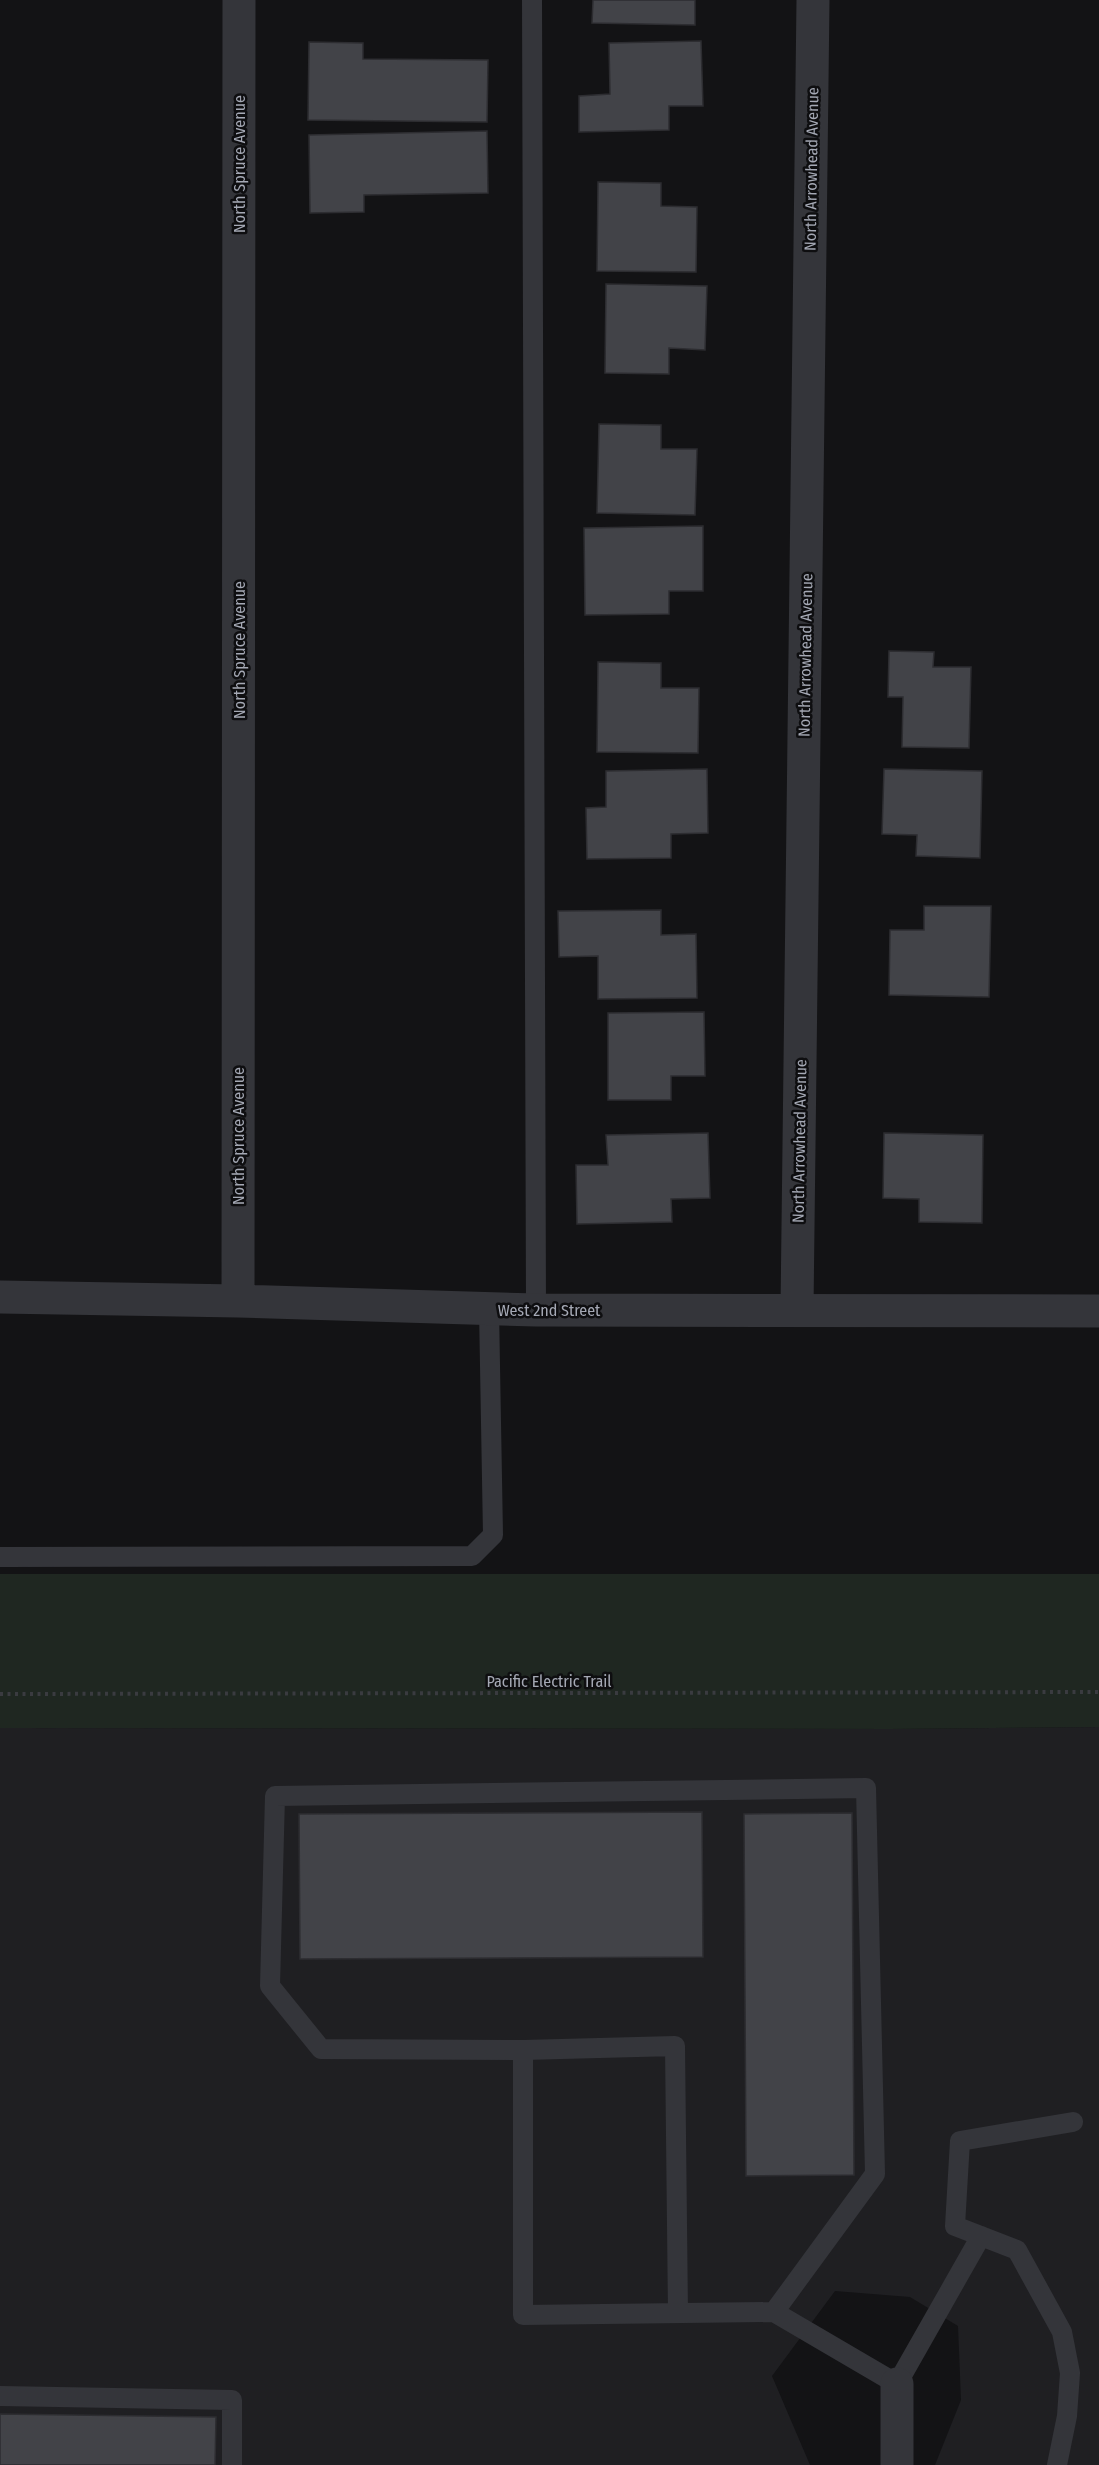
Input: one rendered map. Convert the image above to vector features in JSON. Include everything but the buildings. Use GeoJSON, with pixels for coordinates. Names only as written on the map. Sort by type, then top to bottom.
{"type":"FeatureCollection","features":[{"type":"Feature","properties":{"kind":"street","name":"North Spruce Avenue"},"geometry":{"type":"LineString","coordinates":[[238,1301],[239,0]]}},
{"type":"Feature","properties":{"kind":"street","name":"North Arrowhead Avenue"},"geometry":{"type":"LineString","coordinates":[[797,1310],[813,0]]}},
{"type":"Feature","properties":{"kind":"street","name":"West 2nd Street"},"geometry":{"type":"LineString","coordinates":[[0,1297],[238,1301],[489,1310],[1099,1311]]}},
{"type":"Feature","properties":{"kind":"street"},"geometry":{"type":"LineString","coordinates":[[897,2384],[897,2465]]}},
{"type":"Feature","properties":{"kind":"lane"},"geometry":{"type":"LineString","coordinates":[[532,0],[536,1310]]}},
{"type":"Feature","properties":{"kind":"lane"},"geometry":{"type":"LineString","coordinates":[[0,1557],[472,1556],[493,1535],[489,1310]]}},
{"type":"Feature","properties":{"kind":"lane"},"geometry":{"type":"LineString","coordinates":[[678,2313],[675,2046],[523,2050],[321,2049],[270,1986],[275,1796],[866,1788],[874,2174],[774,2312]]}},
{"type":"Feature","properties":{"kind":"lane"},"geometry":{"type":"LineString","coordinates":[[523,2050],[523,2315],[774,2312],[897,2384],[981,2236]]}},
{"type":"Feature","properties":{"kind":"lane"},"geometry":{"type":"LineString","coordinates":[[1057,2465],[1067,2416],[1070,2373],[1062,2332],[1017,2250],[955,2226],[960,2141],[1073,2122]]}},
{"type":"Feature","properties":{"kind":"lane"},"geometry":{"type":"LineString","coordinates":[[0,2396],[232,2400],[232,2465]]}},
{"type":"Feature","properties":{"kind":"path","name":"Pacific Electric Trail"},"geometry":{"type":"LineString","coordinates":[[0,1694],[1099,1692]]}},
{"type":"Feature","properties":{"kind":"shaded area"},"geometry":{"type":"Polygon","coordinates":[[[0,1574],[1099,1574],[1099,1727],[890,1729],[0,1728],[0,1574]]]}},
{"type":"Feature","properties":{"kind":"shaded area"},"geometry":{"type":"Polygon","coordinates":[[[1099,1727],[1099,2465],[935,2465],[961,2400],[958,2326],[910,2297],[835,2291],[772,2376],[810,2465],[0,2465],[0,1728],[890,1729],[1099,1727]]]}}]}
